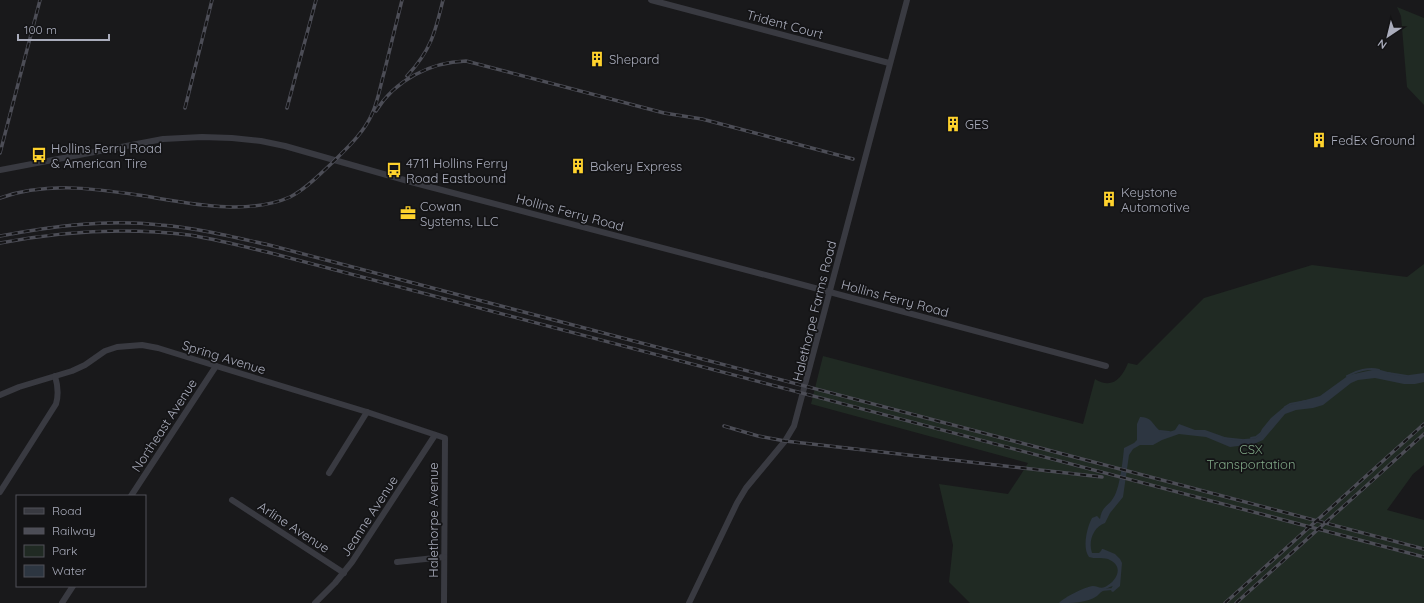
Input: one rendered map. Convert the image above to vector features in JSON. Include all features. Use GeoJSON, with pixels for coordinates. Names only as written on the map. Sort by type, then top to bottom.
{"type":"FeatureCollection","features":[{"type":"Feature","properties":{"kind":"street","name":"Trident Court"},"geometry":{"type":"LineString","coordinates":[[652,0],[889,63]]}},
{"type":"Feature","properties":{"kind":"street","name":"Halethorpe Farms Road"},"geometry":{"type":"LineString","coordinates":[[689,603],[733,510],[746,488],[785,441],[794,426],[802,402],[829,292],[907,0]]}},
{"type":"Feature","properties":{"kind":"street","name":"Hollins Ferry Road"},"geometry":{"type":"LineString","coordinates":[[0,170],[163,139],[202,137],[261,141],[1106,366]]}},
{"type":"Feature","properties":{"kind":"street","name":"Spring Avenue"},"geometry":{"type":"LineString","coordinates":[[0,394],[19,386],[72,371],[85,365],[105,350],[129,345],[142,345],[158,348],[367,412],[445,438]]}},
{"type":"Feature","properties":{"kind":"street","name":"Northeast Avenue"},"geometry":{"type":"LineString","coordinates":[[132,495],[216,366]]}},
{"type":"Feature","properties":{"kind":"street"},"geometry":{"type":"LineString","coordinates":[[0,492],[56,404],[58,397],[56,376]]}},
{"type":"Feature","properties":{"kind":"street"},"geometry":{"type":"LineString","coordinates":[[329,473],[367,412]]}},
{"type":"Feature","properties":{"kind":"street","name":"Jeanne Avenue"},"geometry":{"type":"LineString","coordinates":[[314,603],[344,573],[352,562],[435,435]]}},
{"type":"Feature","properties":{"kind":"street","name":"Halethorpe Avenue"},"geometry":{"type":"LineString","coordinates":[[444,603],[445,438]]}},
{"type":"Feature","properties":{"kind":"street","name":"Arline Avenue"},"geometry":{"type":"LineString","coordinates":[[232,500],[344,573]]}},
{"type":"Feature","properties":{"kind":"street"},"geometry":{"type":"LineString","coordinates":[[397,562],[444,557]]}},
{"type":"Feature","properties":{"kind":"street"},"geometry":{"type":"LineString","coordinates":[[62,603],[72,587]]}},
{"type":"Feature","properties":{"kind":"green space"},"geometry":{"type":"Polygon","coordinates":[[[1397,7],[1424,18],[1424,105],[1407,87],[1401,16],[1397,7]]]}},
{"type":"Feature","properties":{"kind":"green space","name":"CSX Transportation"},"geometry":{"type":"Polygon","coordinates":[[[1424,264],[1424,465],[1413,474],[1387,510],[1424,520],[1424,603],[970,603],[949,582],[953,545],[939,484],[1008,494],[1028,463],[811,404],[823,356],[1083,424],[1095,379],[1106,383],[1116,381],[1123,373],[1128,363],[1137,365],[1204,298],[1312,265],[1407,277],[1424,264]]]}},
{"type":"Feature","properties":{"kind":"water"},"geometry":{"type":"Polygon","coordinates":[[[1377,369],[1402,376],[1424,373],[1424,382],[1404,384],[1375,378],[1358,380],[1351,383],[1323,405],[1296,410],[1285,414],[1263,440],[1254,444],[1230,447],[1206,437],[1179,434],[1153,445],[1140,445],[1133,449],[1129,455],[1123,497],[1110,513],[1105,523],[1097,528],[1092,535],[1091,540],[1092,553],[1099,553],[1103,549],[1115,554],[1120,559],[1122,563],[1120,586],[1113,592],[1111,591],[1113,586],[1108,588],[1089,600],[1059,603],[1070,595],[1085,588],[1093,586],[1103,588],[1116,577],[1118,569],[1113,562],[1105,558],[1089,557],[1086,548],[1086,538],[1088,527],[1092,518],[1097,516],[1100,519],[1102,511],[1117,491],[1124,448],[1137,440],[1137,424],[1140,417],[1150,420],[1162,432],[1175,430],[1179,424],[1195,430],[1205,430],[1233,440],[1256,438],[1271,418],[1284,407],[1320,396],[1349,375],[1377,369]]]}},
{"type":"Feature","properties":{"kind":"waterway"},"geometry":{"type":"LineString","coordinates":[[1347,376],[1363,370],[1379,370]]}},
{"type":"Feature","properties":{"kind":"waterway"},"geometry":{"type":"LineString","coordinates":[[1388,373],[1407,376]]}},
{"type":"Feature","properties":{"kind":"waterway"},"geometry":{"type":"LineString","coordinates":[[1285,407],[1290,404],[1306,401]]}},
{"type":"Feature","properties":{"kind":"waterway"},"geometry":{"type":"LineString","coordinates":[[1160,431],[1169,432]]}},
{"type":"Feature","properties":{"kind":"waterway"},"geometry":{"type":"LineString","coordinates":[[1251,438],[1256,437],[1261,433]]}},
{"type":"Feature","properties":{"kind":"waterway"},"geometry":{"type":"LineString","coordinates":[[1223,438],[1242,440]]}},
{"type":"Feature","properties":{"kind":"waterway"},"geometry":{"type":"LineString","coordinates":[[1101,590],[1112,589],[1114,586]]}},
{"type":"Feature","properties":{"kind":"railway"},"geometry":{"type":"LineString","coordinates":[[0,153],[40,0]]}},
{"type":"Feature","properties":{"kind":"railway"},"geometry":{"type":"LineString","coordinates":[[185,108],[212,0]]}},
{"type":"Feature","properties":{"kind":"railway"},"geometry":{"type":"LineString","coordinates":[[287,108],[316,0]]}},
{"type":"Feature","properties":{"kind":"railway"},"geometry":{"type":"LineString","coordinates":[[0,198],[17,193],[51,188],[103,190],[194,204],[234,207],[272,203],[290,197],[307,186],[332,163],[354,140],[368,121],[377,99],[402,0]]}},
{"type":"Feature","properties":{"kind":"railway"},"geometry":{"type":"LineString","coordinates":[[407,76],[422,58],[431,41],[443,0]]}},
{"type":"Feature","properties":{"kind":"railway"},"geometry":{"type":"LineString","coordinates":[[376,111],[393,90],[415,75],[440,65],[466,61],[664,113],[702,119],[853,159]]}},
{"type":"Feature","properties":{"kind":"railway"},"geometry":{"type":"LineString","coordinates":[[0,236],[40,229],[100,223],[141,223],[175,226],[229,236],[269,245],[1424,549]]}},
{"type":"Feature","properties":{"kind":"railway"},"geometry":{"type":"LineString","coordinates":[[0,243],[71,233],[118,231],[141,231],[189,235],[218,241],[267,252],[1424,557]]}},
{"type":"Feature","properties":{"kind":"railway"},"geometry":{"type":"LineString","coordinates":[[1225,603],[1424,424]]}},
{"type":"Feature","properties":{"kind":"railway"},"geometry":{"type":"LineString","coordinates":[[724,426],[758,436],[785,441],[1102,477]]}},
{"type":"Feature","properties":{"kind":"railway"},"geometry":{"type":"LineString","coordinates":[[1236,603],[1424,434]]}},
{"type":"Feature","properties":{"kind":"place","name":"Shepard"},"geometry":{"type":"Point","coordinates":[597,59]}},
{"type":"Feature","properties":{"kind":"place","name":"GES"},"geometry":{"type":"Point","coordinates":[953,124]}},
{"type":"Feature","properties":{"kind":"place","name":"FedEx Ground"},"geometry":{"type":"Point","coordinates":[1319,140]}},
{"type":"Feature","properties":{"kind":"place","name":"Hollins Ferry Road & American Tire"},"geometry":{"type":"Point","coordinates":[39,155]}},
{"type":"Feature","properties":{"kind":"place","name":"Bakery Express"},"geometry":{"type":"Point","coordinates":[578,166]}},
{"type":"Feature","properties":{"kind":"place","name":"4711 Hollins Ferry Road Eastbound"},"geometry":{"type":"Point","coordinates":[394,170]}},
{"type":"Feature","properties":{"kind":"place","name":"Keystone Automotive"},"geometry":{"type":"Point","coordinates":[1109,199]}},
{"type":"Feature","properties":{"kind":"place","name":"Cowan Systems, LLC"},"geometry":{"type":"Point","coordinates":[408,213]}}]}
